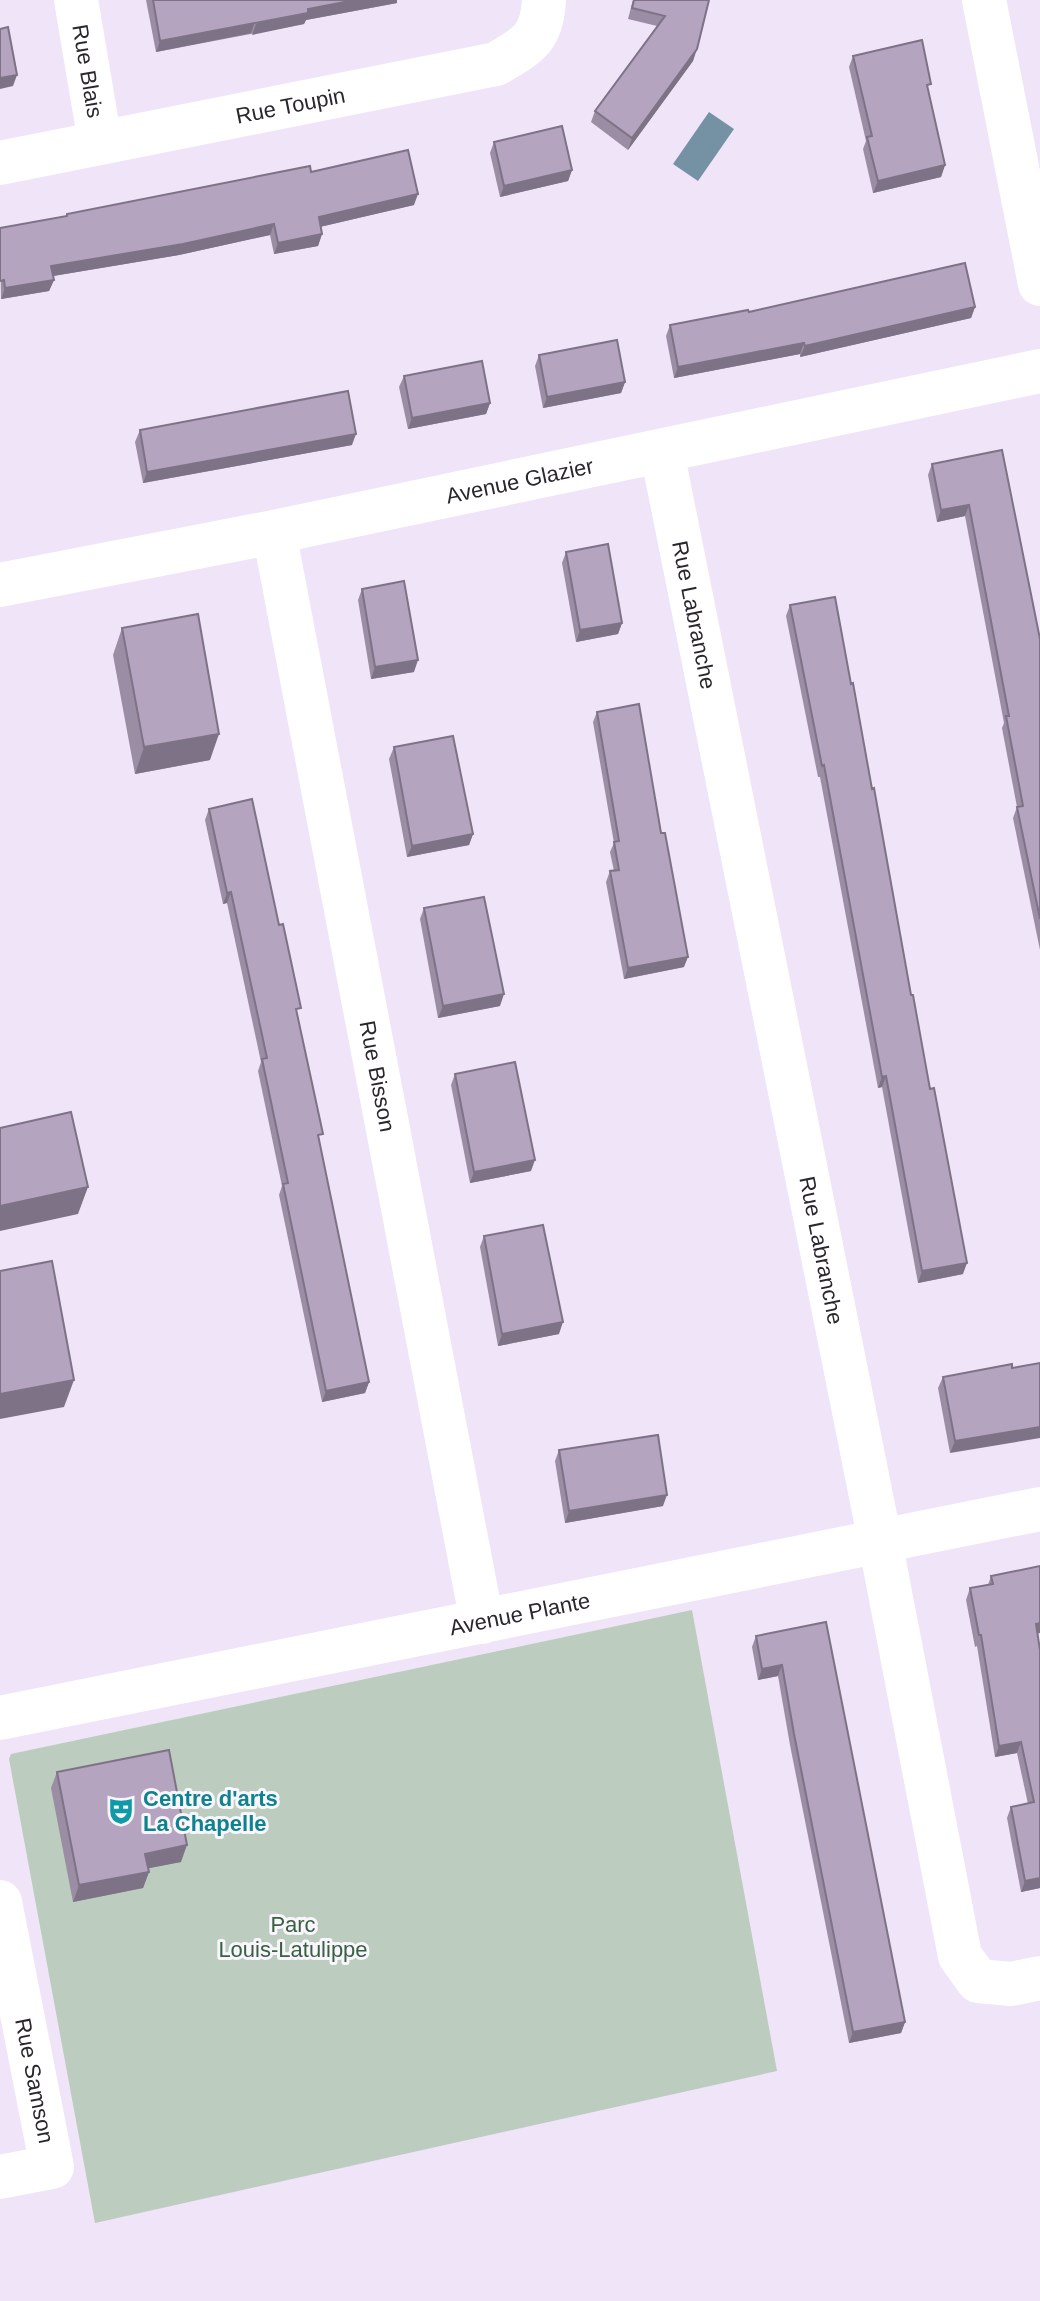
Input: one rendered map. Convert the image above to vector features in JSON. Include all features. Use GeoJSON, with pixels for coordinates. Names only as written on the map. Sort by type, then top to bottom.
{"type":"FeatureCollection","features":[{"type":"Feature","properties":{"kind":"street","name":"Rue Blais"},"geometry":{"type":"LineString","coordinates":[[76,0],[100,142]]}},
{"type":"Feature","properties":{"kind":"street","name":"Rue Toupin"},"geometry":{"type":"LineString","coordinates":[[0,163],[496,64],[529,45],[543,15],[544,0]]}},
{"type":"Feature","properties":{"kind":"street"},"geometry":{"type":"LineString","coordinates":[[984,0],[1040,284]]}},
{"type":"Feature","properties":{"kind":"street","name":"Avenue Glazier"},"geometry":{"type":"LineString","coordinates":[[0,585],[274,532],[1040,371]]}},
{"type":"Feature","properties":{"kind":"street","name":"Rue Labranche"},"geometry":{"type":"LineString","coordinates":[[662,452],[960,1956],[978,1981],[1011,1984],[1040,1978]]}},
{"type":"Feature","properties":{"kind":"street","name":"Rue Bisson"},"geometry":{"type":"LineString","coordinates":[[274,532],[482,1622]]}},
{"type":"Feature","properties":{"kind":"street","name":"Avenue Plante"},"geometry":{"type":"LineString","coordinates":[[0,1718],[1040,1509]]}},
{"type":"Feature","properties":{"kind":"street","name":"Rue Samson"},"geometry":{"type":"LineString","coordinates":[[0,1902],[52,2167],[0,2177]]}},
{"type":"Feature","properties":{"kind":"green space","name":"Parc Louis-Latulippe"},"geometry":{"type":"Polygon","coordinates":[[[692,1610],[777,2071],[95,2223],[9,1759],[11,1754],[692,1610]]]}},
{"type":"Feature","properties":{"kind":"water"},"geometry":{"type":"Polygon","coordinates":[[[709,112],[734,129],[698,181],[673,164],[709,112]]]}},
{"type":"Feature","properties":{"kind":"building"},"geometry":{"type":"Polygon","coordinates":[[[153,0],[355,0],[308,9],[308,13],[160,41],[153,0]]]}},
{"type":"Feature","properties":{"kind":"building"},"geometry":{"type":"Polygon","coordinates":[[[634,0],[709,0],[697,49],[632,138],[595,111],[665,16],[632,8],[634,0]]]}},
{"type":"Feature","properties":{"kind":"building"},"geometry":{"type":"Polygon","coordinates":[[[8,27],[17,75],[0,78],[0,29],[8,27]]]}},
{"type":"Feature","properties":{"kind":"building"},"geometry":{"type":"Polygon","coordinates":[[[922,40],[931,84],[927,85],[945,165],[878,181],[867,137],[872,136],[853,56],[922,40]]]}},
{"type":"Feature","properties":{"kind":"building"},"geometry":{"type":"Polygon","coordinates":[[[562,126],[572,170],[504,186],[494,142],[562,126]]]}},
{"type":"Feature","properties":{"kind":"building"},"geometry":{"type":"Polygon","coordinates":[[[408,150],[418,194],[319,217],[322,234],[278,243],[274,224],[183,244],[51,266],[54,280],[5,288],[4,280],[0,281],[0,228],[310,166],[311,172],[408,150]]]}},
{"type":"Feature","properties":{"kind":"building"},"geometry":{"type":"Polygon","coordinates":[[[965,263],[975,307],[805,346],[804,343],[678,367],[670,325],[749,312],[965,263]]]}},
{"type":"Feature","properties":{"kind":"building"},"geometry":{"type":"Polygon","coordinates":[[[617,340],[625,382],[547,397],[539,355],[617,340]]]}},
{"type":"Feature","properties":{"kind":"building"},"geometry":{"type":"Polygon","coordinates":[[[482,361],[490,403],[412,418],[404,376],[482,361]]]}},
{"type":"Feature","properties":{"kind":"building"},"geometry":{"type":"Polygon","coordinates":[[[348,391],[356,434],[147,472],[140,430],[348,391]]]}},
{"type":"Feature","properties":{"kind":"building"},"geometry":{"type":"Polygon","coordinates":[[[1002,450],[1040,639],[1040,919],[1017,807],[1023,806],[1006,716],[1009,716],[969,505],[941,510],[932,464],[1002,450]]]}},
{"type":"Feature","properties":{"kind":"building"},"geometry":{"type":"Polygon","coordinates":[[[608,544],[622,623],[580,630],[566,552],[608,544]]]}},
{"type":"Feature","properties":{"kind":"building"},"geometry":{"type":"Polygon","coordinates":[[[404,581],[418,660],[375,667],[362,589],[404,581]]]}},
{"type":"Feature","properties":{"kind":"building"},"geometry":{"type":"Polygon","coordinates":[[[835,597],[874,788],[911,995],[930,1089],[934,1088],[967,1263],[922,1271],[886,1076],[882,1077],[824,765],[790,605],[835,597]]]}},
{"type":"Feature","properties":{"kind":"building"},"geometry":{"type":"Polygon","coordinates":[[[198,614],[219,734],[144,747],[122,628],[198,614]]]}},
{"type":"Feature","properties":{"kind":"building"},"geometry":{"type":"Polygon","coordinates":[[[639,704],[661,833],[665,833],[688,957],[628,968],[610,871],[619,870],[614,842],[619,841],[597,712],[639,704]]]}},
{"type":"Feature","properties":{"kind":"building"},"geometry":{"type":"Polygon","coordinates":[[[453,736],[473,834],[412,846],[394,747],[453,736]]]}},
{"type":"Feature","properties":{"kind":"building"},"geometry":{"type":"Polygon","coordinates":[[[252,799],[279,925],[283,924],[301,1008],[296,1009],[323,1134],[318,1135],[369,1382],[326,1391],[283,1184],[288,1183],[262,1059],[267,1058],[231,892],[227,893],[209,809],[252,799]]]}},
{"type":"Feature","properties":{"kind":"building"},"geometry":{"type":"Polygon","coordinates":[[[484,897],[504,994],[443,1006],[424,908],[484,897]]]}},
{"type":"Feature","properties":{"kind":"building"},"geometry":{"type":"Polygon","coordinates":[[[515,1062],[535,1160],[474,1172],[455,1074],[515,1062]]]}},
{"type":"Feature","properties":{"kind":"building"},"geometry":{"type":"Polygon","coordinates":[[[71,1112],[88,1187],[0,1206],[0,1128],[71,1112]]]}},
{"type":"Feature","properties":{"kind":"building"},"geometry":{"type":"Polygon","coordinates":[[[543,1225],[563,1322],[502,1334],[484,1236],[543,1225]]]}},
{"type":"Feature","properties":{"kind":"building"},"geometry":{"type":"Polygon","coordinates":[[[52,1261],[74,1380],[0,1394],[0,1271],[52,1261]]]}},
{"type":"Feature","properties":{"kind":"building"},"geometry":{"type":"Polygon","coordinates":[[[1040,1363],[1040,1427],[955,1441],[943,1377],[1012,1364],[1012,1368],[1040,1363]]]}},
{"type":"Feature","properties":{"kind":"building"},"geometry":{"type":"Polygon","coordinates":[[[658,1435],[667,1495],[569,1511],[559,1450],[658,1435]]]}},
{"type":"Feature","properties":{"kind":"building"},"geometry":{"type":"Polygon","coordinates":[[[1040,1566],[1040,1623],[1036,1624],[1040,1650],[1040,1878],[1025,1881],[1011,1807],[1034,1802],[1021,1742],[999,1746],[970,1588],[993,1584],[991,1576],[1040,1566]]]}},
{"type":"Feature","properties":{"kind":"building"},"geometry":{"type":"Polygon","coordinates":[[[826,1622],[905,2022],[853,2032],[782,1665],[762,1669],[756,1636],[826,1622]]]}},
{"type":"Feature","properties":{"kind":"building"},"geometry":{"type":"Polygon","coordinates":[[[169,1750],[187,1845],[145,1854],[149,1872],[79,1885],[57,1772],[169,1750]]]}},
{"type":"Feature","properties":{"kind":"place","name":"Centre d'arts La Chapelle"},"geometry":{"type":"Point","coordinates":[121,1811]}}]}
